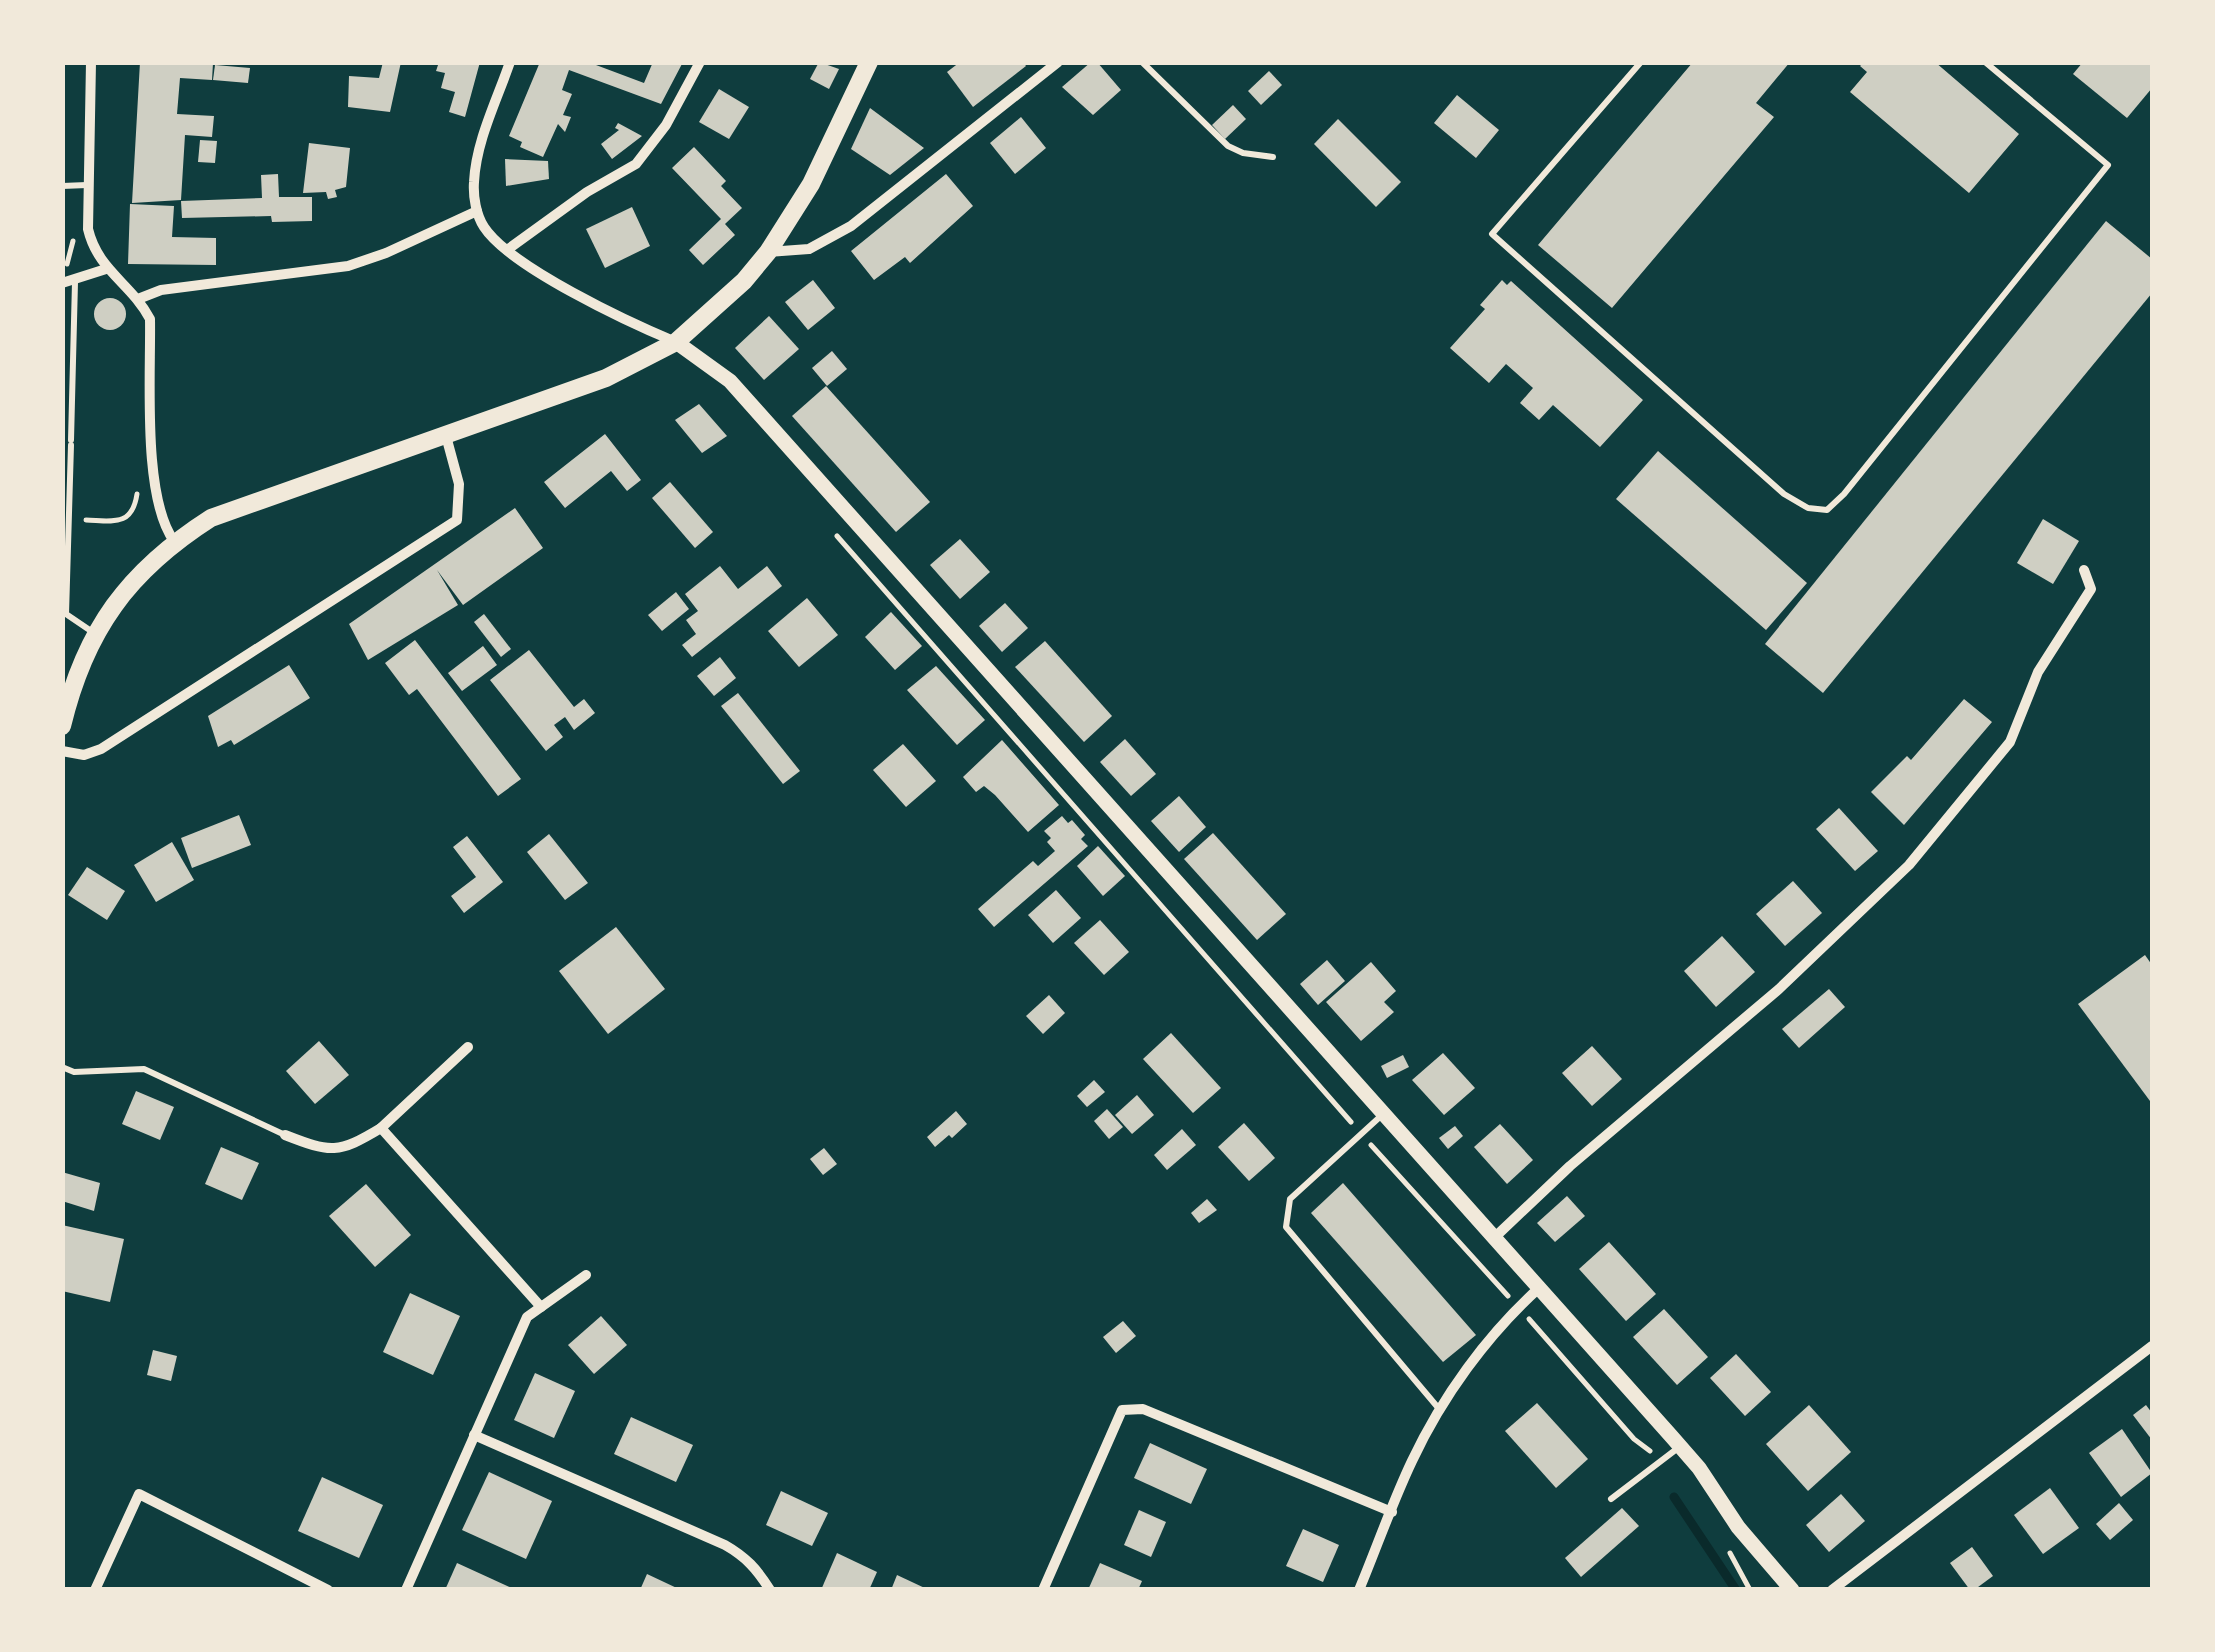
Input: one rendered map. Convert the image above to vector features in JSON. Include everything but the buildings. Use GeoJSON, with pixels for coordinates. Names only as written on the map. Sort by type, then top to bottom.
{"type":"FeatureCollection","features":[{"type":"Feature","properties":{"kind":"main road"},"geometry":{"type":"LineString","coordinates":[[62,726],[66,693],[95,633],[141,570],[211,518],[606,378],[676,342],[744,281],[768,252],[810,184],[870,62]]}},
{"type":"Feature","properties":{"kind":"street"},"geometry":{"type":"LineString","coordinates":[[91,62],[88,229],[93,250],[106,269],[138,299],[150,319],[154,463],[163,526],[174,542]]}},
{"type":"Feature","properties":{"kind":"street"},"geometry":{"type":"LineString","coordinates":[[510,62],[479,153],[474,182],[477,211],[484,228],[507,250],[585,299],[676,342],[730,381],[1680,1446],[1738,1527],[1792,1590]]}},
{"type":"Feature","properties":{"kind":"street"},"geometry":{"type":"LineString","coordinates":[[507,250],[587,192],[636,164],[666,125],[700,62]]}},
{"type":"Feature","properties":{"kind":"street"},"geometry":{"type":"LineString","coordinates":[[768,252],[809,249],[851,226],[1058,62]]}},
{"type":"Feature","properties":{"kind":"street"},"geometry":{"type":"LineString","coordinates":[[138,299],[161,290],[348,266],[477,211]]}},
{"type":"Feature","properties":{"kind":"street"},"geometry":{"type":"LineString","coordinates":[[69,283],[106,269]]}},
{"type":"Feature","properties":{"kind":"street"},"geometry":{"type":"LineString","coordinates":[[62,751],[84,755],[101,749],[457,520],[458,484],[446,436]]}},
{"type":"Feature","properties":{"kind":"street"},"geometry":{"type":"LineString","coordinates":[[1495,1236],[1570,1166],[1779,989],[1909,864],[2010,742],[2038,672],[2092,589],[2084,570]]}},
{"type":"Feature","properties":{"kind":"street"},"geometry":{"type":"LineString","coordinates":[[285,1135],[320,1148],[348,1148],[381,1128],[468,1047]]}},
{"type":"Feature","properties":{"kind":"street"},"geometry":{"type":"LineString","coordinates":[[381,1128],[541,1307]]}},
{"type":"Feature","properties":{"kind":"street"},"geometry":{"type":"LineString","coordinates":[[406,1590],[527,1317],[586,1275]]}},
{"type":"Feature","properties":{"kind":"street"},"geometry":{"type":"LineString","coordinates":[[1359,1590],[1412,1460],[1441,1411],[1484,1346],[1539,1288]]}},
{"type":"Feature","properties":{"kind":"street"},"geometry":{"type":"LineString","coordinates":[[1832,1590],[2152,1346]]}},
{"type":"Feature","properties":{"kind":"street"},"geometry":{"type":"LineString","coordinates":[[1043,1590],[1122,1410],[1143,1409],[1392,1512]]}},
{"type":"Feature","properties":{"kind":"street"},"geometry":{"type":"LineString","coordinates":[[474,1435],[725,1545],[758,1569],[770,1590]]}},
{"type":"Feature","properties":{"kind":"street"},"geometry":{"type":"LineString","coordinates":[[95,1590],[140,1494],[328,1590]]}},
{"type":"Feature","properties":{"kind":"lane"},"geometry":{"type":"LineString","coordinates":[[1142,62],[1228,146],[1243,153],[1273,157]]}},
{"type":"Feature","properties":{"kind":"lane"},"geometry":{"type":"LineString","coordinates":[[1641,62],[1492,234],[1784,494],[1808,508],[1827,510],[1844,494],[2108,165],[1985,62]]}},
{"type":"Feature","properties":{"kind":"lane"},"geometry":{"type":"LineString","coordinates":[[62,186],[87,185]]}},
{"type":"Feature","properties":{"kind":"lane"},"geometry":{"type":"LineString","coordinates":[[69,283],[71,442],[66,614],[95,633]]}},
{"type":"Feature","properties":{"kind":"lane"},"geometry":{"type":"LineString","coordinates":[[62,1067],[74,1072],[144,1068],[285,1135]]}},
{"type":"Feature","properties":{"kind":"lane"},"geometry":{"type":"LineString","coordinates":[[1384,1113],[1290,1198],[1286,1227],[1441,1411]]}},
{"type":"Feature","properties":{"kind":"lane"},"geometry":{"type":"LineString","coordinates":[[1611,1498],[1680,1446]]}},
{"type":"Feature","properties":{"kind":"path"},"geometry":{"type":"LineString","coordinates":[[70,520],[116,522],[127,518],[134,510],[138,467],[154,463]]}},
{"type":"Feature","properties":{"kind":"path"},"geometry":{"type":"LineString","coordinates":[[827,525],[1634,1439],[1662,1460]]}},
{"type":"Feature","properties":{"kind":"waterway"},"geometry":{"type":"LineString","coordinates":[[1674,1497],[1736,1590]]}}]}
